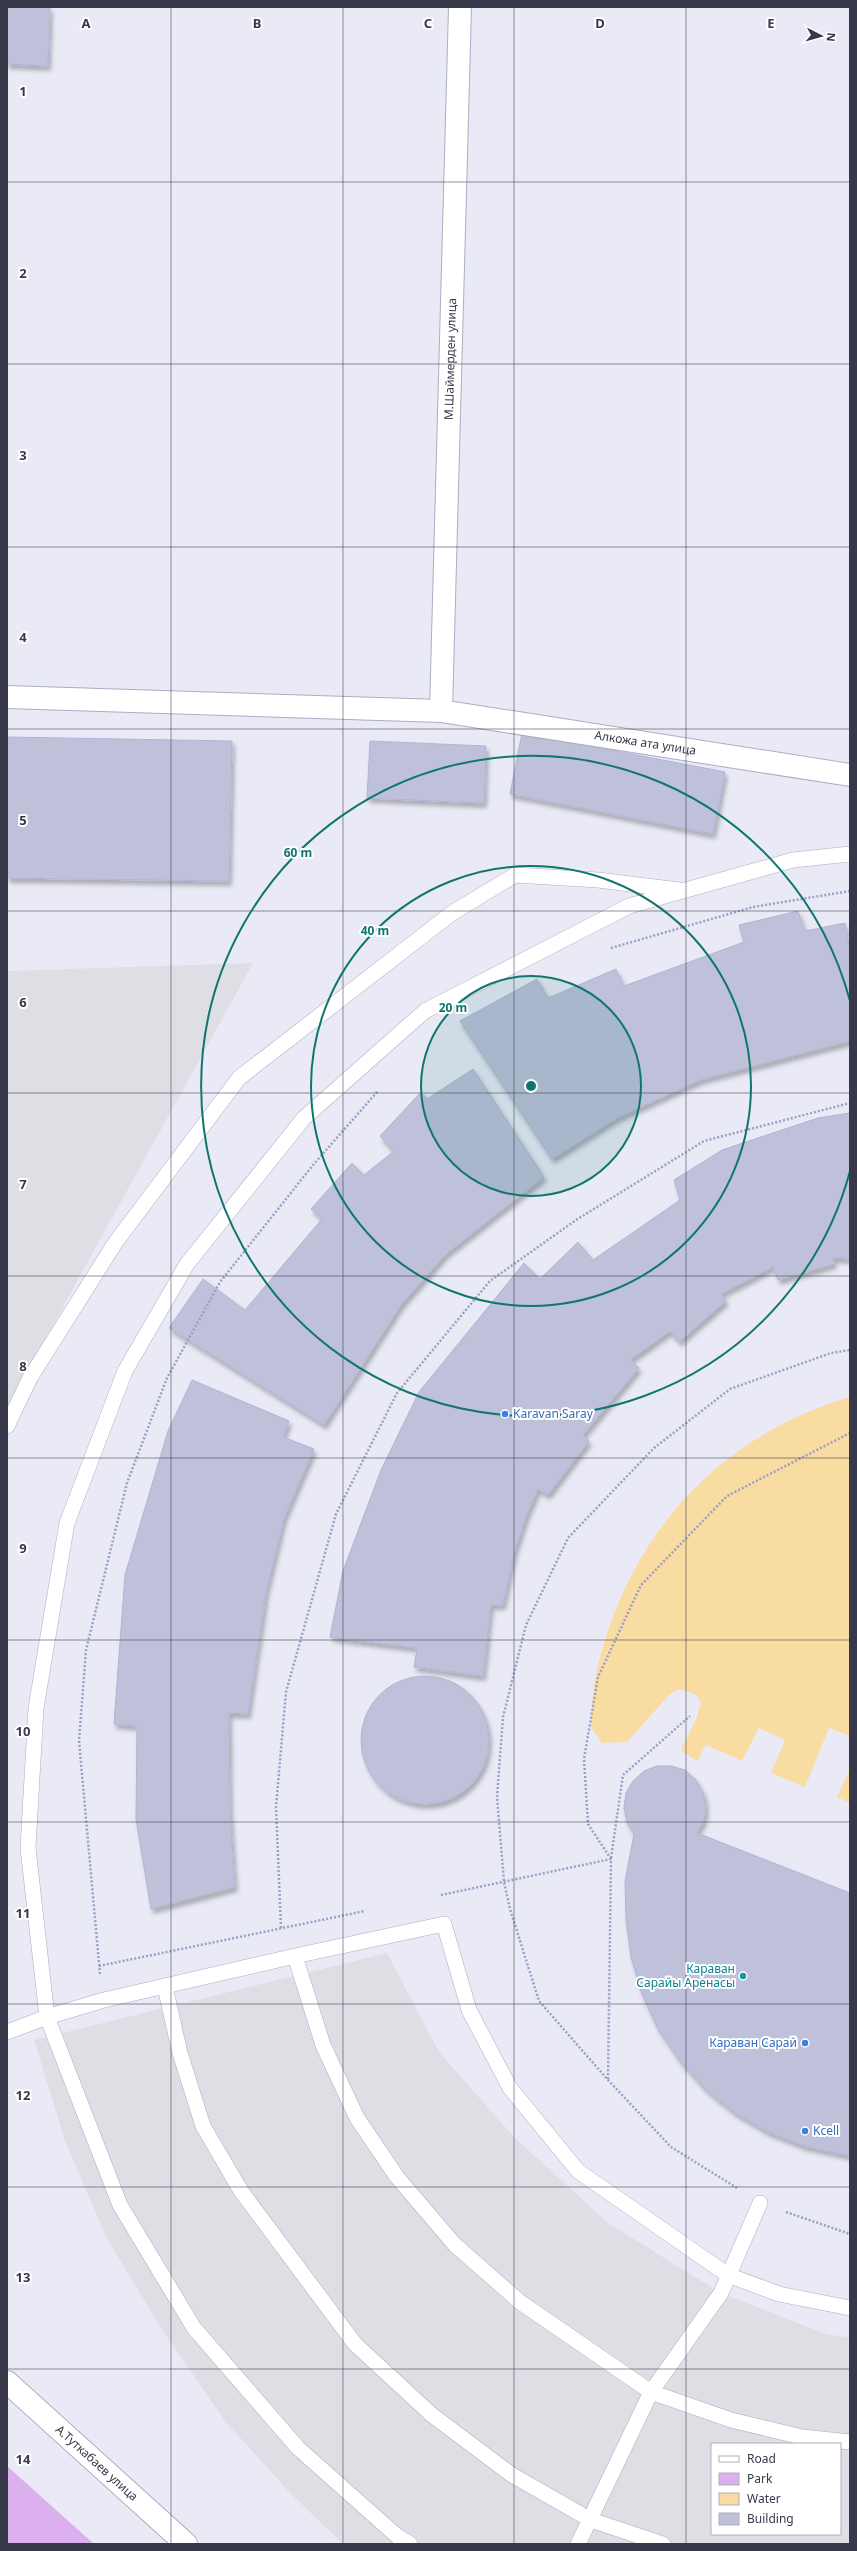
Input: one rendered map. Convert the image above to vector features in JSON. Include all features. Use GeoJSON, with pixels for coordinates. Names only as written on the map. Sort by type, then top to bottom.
{"type":"FeatureCollection","features":[{"type":"Feature","properties":{"kind":"street","name":"М.Шаймерден улица"},"geometry":{"type":"LineString","coordinates":[[441,711],[460,7]]}},
{"type":"Feature","properties":{"kind":"street","name":"Алкожа ата улица"},"geometry":{"type":"LineString","coordinates":[[7,697],[441,711],[850,775]]}},
{"type":"Feature","properties":{"kind":"street","name":"А.Туткабаев улица"},"geometry":{"type":"LineString","coordinates":[[7,2382],[186,2544]]}},
{"type":"Feature","properties":{"kind":"lane"},"geometry":{"type":"LineString","coordinates":[[410,2544],[397,2536],[298,2448],[194,2328],[120,2205],[47,2017],[28,1848],[36,1708],[67,1523],[129,1365],[187,1264],[304,1118],[425,1011],[629,906],[688,891],[794,860],[850,854]]}},
{"type":"Feature","properties":{"kind":"lane"},"geometry":{"type":"LineString","coordinates":[[7,1426],[30,1378],[114,1243],[239,1078],[452,913],[515,875],[598,880],[688,891]]}},
{"type":"Feature","properties":{"kind":"lane"},"geometry":{"type":"LineString","coordinates":[[7,2032],[47,2017],[104,2000],[295,1956],[444,1924],[470,2010],[510,2088],[578,2171],[728,2275],[779,2294],[850,2308]]}},
{"type":"Feature","properties":{"kind":"lane"},"geometry":{"type":"LineString","coordinates":[[295,1956],[324,2045],[357,2118],[397,2177],[455,2245],[520,2302],[651,2392],[731,2420],[802,2437],[850,2442]]}},
{"type":"Feature","properties":{"kind":"lane"},"geometry":{"type":"LineString","coordinates":[[165,1987],[180,2053],[203,2126],[241,2191],[355,2344],[432,2415],[512,2475],[591,2520],[663,2544]]}},
{"type":"Feature","properties":{"kind":"lane"},"geometry":{"type":"LineString","coordinates":[[578,2544],[591,2520],[651,2392],[721,2293],[760,2203]]}},
{"type":"Feature","properties":{"kind":"path"},"geometry":{"type":"LineString","coordinates":[[610,948],[753,907],[850,892]]}},
{"type":"Feature","properties":{"kind":"path"},"geometry":{"type":"LineString","coordinates":[[104,2000],[79,1741],[86,1650],[127,1483],[167,1378],[220,1282],[313,1165],[381,1088]]}},
{"type":"Feature","properties":{"kind":"path"},"geometry":{"type":"LineString","coordinates":[[281,1928],[276,1807],[286,1692],[336,1514],[397,1393],[490,1281],[576,1220],[704,1141],[850,1103]]}},
{"type":"Feature","properties":{"kind":"path"},"geometry":{"type":"LineString","coordinates":[[850,1350],[831,1353],[730,1389],[654,1448],[568,1538],[526,1625],[503,1717],[497,1797],[504,1882],[510,1909],[539,2001],[608,2080],[671,2147],[760,2203],[850,2234]]}},
{"type":"Feature","properties":{"kind":"path"},"geometry":{"type":"LineString","coordinates":[[690,1716],[623,1776],[611,1859],[588,1824],[584,1759],[598,1677],[641,1585],[727,1496],[850,1433]]}},
{"type":"Feature","properties":{"kind":"green space"},"geometry":{"type":"Polygon","coordinates":[[[7,2466],[94,2544],[7,2544],[7,2466]]]}},
{"type":"Feature","properties":{"kind":"shaded area"},"geometry":{"type":"Polygon","coordinates":[[[253,963],[7,1408],[7,971],[253,963]]]}},
{"type":"Feature","properties":{"kind":"shaded area"},"geometry":{"type":"Polygon","coordinates":[[[387,1953],[439,2052],[513,2136],[608,2223],[721,2293],[826,2334],[850,2338],[850,2544],[343,2544],[290,2493],[225,2421],[165,2334],[107,2239],[65,2141],[34,2040],[387,1953]]]}},
{"type":"Feature","properties":{"kind":"water"},"geometry":{"type":"Polygon","coordinates":[[[850,1397],[850,1736],[829,1728],[805,1787],[771,1773],[785,1740],[759,1728],[742,1761],[706,1745],[697,1761],[681,1750],[697,1717],[701,1702],[695,1694],[680,1689],[670,1694],[627,1742],[602,1743],[591,1727],[595,1679],[609,1629],[628,1582],[653,1540],[682,1501],[717,1467],[757,1439],[801,1415],[850,1397]]]}},
{"type":"Feature","properties":{"kind":"water"},"geometry":{"type":"Polygon","coordinates":[[[850,1769],[850,1803],[837,1797],[850,1769]]]}},
{"type":"Feature","properties":{"kind":"building"},"geometry":{"type":"Polygon","coordinates":[[[7,7],[50,7],[48,66],[7,64],[7,7]]]}},
{"type":"Feature","properties":{"kind":"building"},"geometry":{"type":"Polygon","coordinates":[[[522,733],[725,772],[713,834],[510,794],[522,733]]]}},
{"type":"Feature","properties":{"kind":"building"},"geometry":{"type":"Polygon","coordinates":[[[7,737],[232,741],[229,881],[7,878],[7,737]]]}},
{"type":"Feature","properties":{"kind":"building"},"geometry":{"type":"Polygon","coordinates":[[[370,741],[486,746],[484,803],[367,798],[370,741]]]}},
{"type":"Feature","properties":{"kind":"building"},"geometry":{"type":"Polygon","coordinates":[[[798,911],[805,931],[845,923],[850,949],[850,1041],[700,1080],[617,1118],[552,1159],[460,1021],[537,979],[548,998],[616,969],[624,986],[744,942],[739,925],[798,911]]]}},
{"type":"Feature","properties":{"kind":"building"},"geometry":{"type":"Polygon","coordinates":[[[473,1069],[544,1177],[446,1254],[401,1305],[324,1425],[169,1328],[203,1279],[245,1310],[322,1219],[311,1209],[352,1163],[364,1175],[394,1151],[380,1136],[421,1092],[427,1099],[473,1069]]]}},
{"type":"Feature","properties":{"kind":"building","name":"Karavan Saray"},"geometry":{"type":"Polygon","coordinates":[[[850,1113],[850,1259],[833,1258],[834,1264],[778,1280],[773,1267],[721,1294],[726,1301],[679,1342],[670,1331],[630,1360],[639,1368],[583,1435],[589,1441],[548,1495],[538,1489],[526,1517],[515,1550],[503,1605],[491,1605],[483,1676],[414,1667],[417,1648],[330,1637],[343,1571],[381,1470],[419,1392],[524,1263],[540,1279],[578,1242],[593,1260],[680,1200],[674,1180],[722,1150],[818,1118],[850,1113]]]}},
{"type":"Feature","properties":{"kind":"building"},"geometry":{"type":"Polygon","coordinates":[[[192,1380],[289,1421],[283,1437],[314,1449],[284,1518],[266,1592],[248,1714],[229,1713],[230,1812],[235,1887],[151,1909],[136,1819],[137,1726],[114,1724],[125,1575],[168,1431],[192,1380]]]}},
{"type":"Feature","properties":{"kind":"building"},"geometry":{"type":"Polygon","coordinates":[[[425,1676],[449,1681],[470,1695],[484,1716],[489,1740],[484,1764],[470,1785],[449,1799],[425,1804],[401,1799],[380,1785],[366,1764],[361,1740],[366,1716],[380,1695],[401,1681],[425,1676]]]}},
{"type":"Feature","properties":{"kind":"building","name":"Караван Сарайы Аренасы"},"geometry":{"type":"Polygon","coordinates":[[[657,1766],[671,1766],[685,1770],[696,1780],[703,1792],[706,1806],[704,1820],[697,1833],[850,1893],[850,2156],[804,2146],[768,2132],[735,2113],[705,2089],[680,2061],[658,2029],[642,1994],[631,1957],[626,1920],[625,1881],[634,1834],[627,1822],[624,1808],[626,1793],[633,1781],[644,1771],[657,1766]]]}},
{"type":"Feature","properties":{"kind":"place","name":"Karavan Saray"},"geometry":{"type":"Point","coordinates":[505,1414]}},
{"type":"Feature","properties":{"kind":"place","name":"Караван Сарайы Аренасы"},"geometry":{"type":"Point","coordinates":[743,1976]}},
{"type":"Feature","properties":{"kind":"place","name":"Караван Сарай"},"geometry":{"type":"Point","coordinates":[805,2043]}},
{"type":"Feature","properties":{"kind":"place","name":"Kcell"},"geometry":{"type":"Point","coordinates":[805,2131]}}]}
